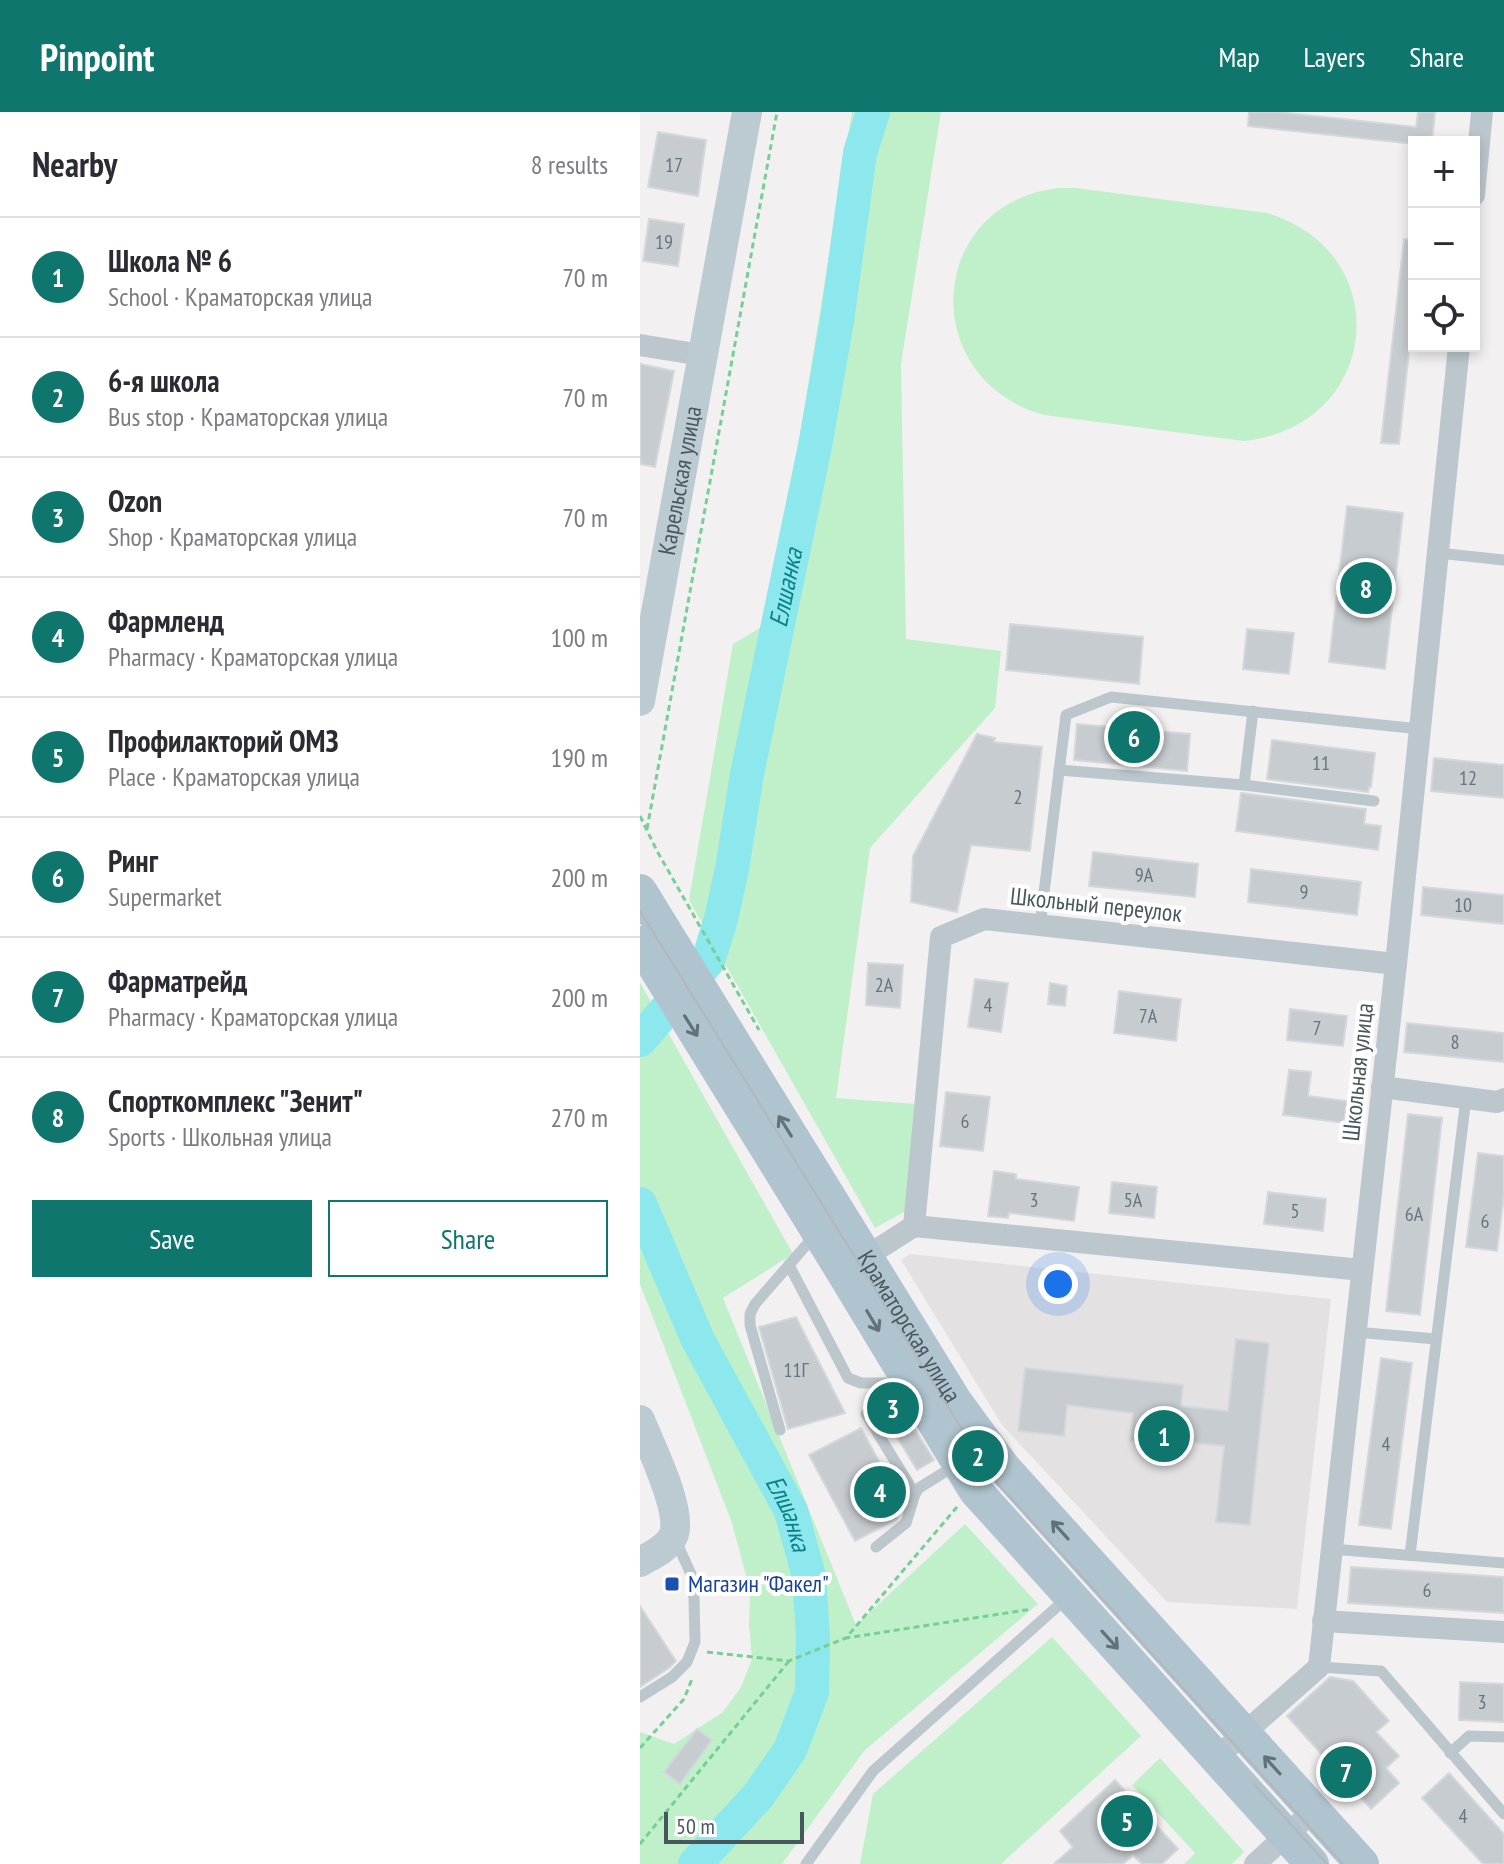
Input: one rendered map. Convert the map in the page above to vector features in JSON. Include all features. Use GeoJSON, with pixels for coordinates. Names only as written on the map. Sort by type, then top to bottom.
{"type":"FeatureCollection","features":[{"type":"Feature","properties":{"kind":"main road","name":"Краматорская улица"},"geometry":{"type":"LineString","coordinates":[[640,891],[654,949],[816,1210],[1004,1468],[1362,1864]]}},
{"type":"Feature","properties":{"kind":"main road","name":"Краматорская улица"},"geometry":{"type":"LineString","coordinates":[[854,1264],[910,1383],[975,1490],[1065,1600],[1312,1864]]}},
{"type":"Feature","properties":{"kind":"street","name":"Карельская улица"},"geometry":{"type":"LineString","coordinates":[[640,701],[747,112]]}},
{"type":"Feature","properties":{"kind":"street"},"geometry":{"type":"LineString","coordinates":[[1480,136],[1482,112]]}},
{"type":"Feature","properties":{"kind":"street"},"geometry":{"type":"LineString","coordinates":[[640,345],[702,355]]}},
{"type":"Feature","properties":{"kind":"street","name":"Школьная улица"},"geometry":{"type":"LineString","coordinates":[[1319,1667],[1396,964],[1458,352]]}},
{"type":"Feature","properties":{"kind":"street","name":"Школьный переулок"},"geometry":{"type":"LineString","coordinates":[[914,1226],[941,937],[984,919],[1396,964]]}},
{"type":"Feature","properties":{"kind":"street"},"geometry":{"type":"LineString","coordinates":[[1382,1087],[1497,1102],[1504,1099]]}},
{"type":"Feature","properties":{"kind":"street"},"geometry":{"type":"LineString","coordinates":[[854,1264],[914,1226],[1362,1270]]}},
{"type":"Feature","properties":{"kind":"street"},"geometry":{"type":"LineString","coordinates":[[640,1420],[673,1503],[674,1534],[666,1547],[640,1562]]}},
{"type":"Feature","properties":{"kind":"street"},"geometry":{"type":"LineString","coordinates":[[1065,1600],[1096,1569]]}},
{"type":"Feature","properties":{"kind":"street"},"geometry":{"type":"LineString","coordinates":[[1323,1621],[1504,1632]]}},
{"type":"Feature","properties":{"kind":"street"},"geometry":{"type":"LineString","coordinates":[[1216,1758],[1319,1667]]}},
{"type":"Feature","properties":{"kind":"street"},"geometry":{"type":"LineString","coordinates":[[1255,1864],[1313,1811]]}},
{"type":"Feature","properties":{"kind":"lane"},"geometry":{"type":"LineString","coordinates":[[1438,553],[1504,560]]}},
{"type":"Feature","properties":{"kind":"lane"},"geometry":{"type":"LineString","coordinates":[[1040,925],[1066,715],[1111,697],[1420,729]]}},
{"type":"Feature","properties":{"kind":"lane"},"geometry":{"type":"LineString","coordinates":[[1244,785],[1253,711]]}},
{"type":"Feature","properties":{"kind":"lane"},"geometry":{"type":"LineString","coordinates":[[1059,770],[1244,785],[1374,801]]}},
{"type":"Feature","properties":{"kind":"lane"},"geometry":{"type":"LineString","coordinates":[[1410,1555],[1466,1098]]}},
{"type":"Feature","properties":{"kind":"lane"},"geometry":{"type":"LineString","coordinates":[[780,1430],[750,1325],[750,1314],[789,1265],[816,1210]]}},
{"type":"Feature","properties":{"kind":"lane"},"geometry":{"type":"LineString","coordinates":[[789,1265],[848,1378],[861,1383],[910,1383]]}},
{"type":"Feature","properties":{"kind":"lane"},"geometry":{"type":"LineString","coordinates":[[1355,1332],[1436,1339]]}},
{"type":"Feature","properties":{"kind":"lane"},"geometry":{"type":"LineString","coordinates":[[866,1414],[915,1494]]}},
{"type":"Feature","properties":{"kind":"lane"},"geometry":{"type":"LineString","coordinates":[[876,1547],[906,1523],[919,1488],[959,1464]]}},
{"type":"Feature","properties":{"kind":"lane"},"geometry":{"type":"LineString","coordinates":[[640,1697],[672,1677],[687,1662],[695,1642],[691,1574],[674,1534]]}},
{"type":"Feature","properties":{"kind":"lane"},"geometry":{"type":"LineString","coordinates":[[1331,1549],[1504,1563]]}},
{"type":"Feature","properties":{"kind":"lane"},"geometry":{"type":"LineString","coordinates":[[806,1864],[873,1771],[1065,1600]]}},
{"type":"Feature","properties":{"kind":"lane"},"geometry":{"type":"LineString","coordinates":[[1319,1667],[1381,1671],[1504,1814]]}},
{"type":"Feature","properties":{"kind":"lane"},"geometry":{"type":"LineString","coordinates":[[1450,1753],[1469,1736],[1504,1737]]}},
{"type":"Feature","properties":{"kind":"path"},"geometry":{"type":"LineString","coordinates":[[647,829],[777,112]]}},
{"type":"Feature","properties":{"kind":"path"},"geometry":{"type":"LineString","coordinates":[[640,816],[692,912]]}},
{"type":"Feature","properties":{"kind":"path"},"geometry":{"type":"LineString","coordinates":[[846,1638],[962,1500]]}},
{"type":"Feature","properties":{"kind":"path"},"geometry":{"type":"LineString","coordinates":[[640,1748],[684,1699],[692,1678],[692,1650],[789,1661],[846,1638],[1065,1600]]}},
{"type":"Feature","properties":{"kind":"path"},"geometry":{"type":"LineString","coordinates":[[640,1844],[789,1661]]}},
{"type":"Feature","properties":{"kind":"shaded area"},"geometry":{"type":"Polygon","coordinates":[[[910,1254],[1331,1299],[1297,1609],[1167,1602],[1002,1425],[901,1260],[910,1254]]]}},
{"type":"Feature","properties":{"kind":"green space"},"geometry":{"type":"Polygon","coordinates":[[[852,112],[941,112],[901,364],[906,639],[1001,651],[995,708],[870,848],[836,1098],[916,1104],[906,1211],[875,1228],[689,900],[733,644],[770,622],[852,112]]]}},
{"type":"Feature","properties":{"kind":"green space"},"geometry":{"type":"Polygon","coordinates":[[[1059,188],[1267,213],[1309,233],[1338,263],[1353,299],[1356,336],[1346,373],[1324,405],[1290,429],[1244,441],[1044,415],[1002,395],[973,366],[957,331],[954,293],[962,256],[983,224],[1015,200],[1059,188]]]}},
{"type":"Feature","properties":{"kind":"green space"},"geometry":{"type":"Polygon","coordinates":[[[640,983],[793,1254],[723,1298],[856,1625],[965,1524],[1038,1604],[864,1751],[782,1864],[640,1864],[640,1732],[674,1744],[723,1712],[741,1687],[752,1659],[750,1591],[732,1523],[640,1284],[640,983]]]}},
{"type":"Feature","properties":{"kind":"green space"},"geometry":{"type":"Polygon","coordinates":[[[1052,1637],[1141,1736],[1001,1864],[860,1864],[873,1794],[1052,1637]]]}},
{"type":"Feature","properties":{"kind":"green space"},"geometry":{"type":"Polygon","coordinates":[[[1160,1758],[1244,1852],[1232,1864],[1184,1864],[1195,1853],[1132,1785],[1160,1758]]]}},
{"type":"Feature","properties":{"kind":"building"},"geometry":{"type":"Polygon","coordinates":[[[1249,112],[1278,112],[1416,127],[1418,112],[1435,112],[1433,136],[1408,136],[1408,143],[1248,126],[1249,112]]]}},
{"type":"Feature","properties":{"kind":"building"},"geometry":{"type":"Polygon","coordinates":[[[658,132],[706,140],[698,196],[648,187],[658,132]]]}},
{"type":"Feature","properties":{"kind":"building"},"geometry":{"type":"Polygon","coordinates":[[[649,219],[684,224],[678,266],[643,261],[649,219]]]}},
{"type":"Feature","properties":{"kind":"building"},"geometry":{"type":"Polygon","coordinates":[[[1404,239],[1408,239],[1409,352],[1399,444],[1381,443],[1404,239]]]}},
{"type":"Feature","properties":{"kind":"building"},"geometry":{"type":"Polygon","coordinates":[[[640,364],[674,371],[655,467],[640,464],[640,364]]]}},
{"type":"Feature","properties":{"kind":"building"},"geometry":{"type":"Polygon","coordinates":[[[1347,506],[1403,513],[1385,669],[1329,662],[1347,506]]]}},
{"type":"Feature","properties":{"kind":"building"},"geometry":{"type":"Polygon","coordinates":[[[1010,624],[1143,637],[1139,684],[1006,670],[1010,624]]]}},
{"type":"Feature","properties":{"kind":"building"},"geometry":{"type":"Polygon","coordinates":[[[1247,629],[1294,633],[1289,674],[1243,669],[1247,629]]]}},
{"type":"Feature","properties":{"kind":"building"},"geometry":{"type":"Polygon","coordinates":[[[1077,724],[1190,734],[1187,771],[1074,760],[1077,724]]]}},
{"type":"Feature","properties":{"kind":"building"},"geometry":{"type":"Polygon","coordinates":[[[977,734],[995,738],[994,742],[1042,747],[1030,851],[971,845],[957,912],[911,902],[913,856],[977,734]]]}},
{"type":"Feature","properties":{"kind":"building"},"geometry":{"type":"Polygon","coordinates":[[[1272,740],[1375,753],[1371,787],[1368,792],[1267,779],[1272,740]]]}},
{"type":"Feature","properties":{"kind":"building"},"geometry":{"type":"Polygon","coordinates":[[[1434,758],[1504,765],[1504,798],[1431,791],[1434,758]]]}},
{"type":"Feature","properties":{"kind":"building"},"geometry":{"type":"Polygon","coordinates":[[[1241,793],[1366,809],[1364,824],[1381,826],[1378,850],[1236,831],[1241,793]]]}},
{"type":"Feature","properties":{"kind":"building"},"geometry":{"type":"Polygon","coordinates":[[[1093,852],[1198,864],[1195,897],[1089,886],[1093,852]]]}},
{"type":"Feature","properties":{"kind":"building"},"geometry":{"type":"Polygon","coordinates":[[[1251,869],[1361,882],[1357,915],[1248,902],[1251,869]]]}},
{"type":"Feature","properties":{"kind":"building"},"geometry":{"type":"Polygon","coordinates":[[[1423,887],[1504,895],[1504,924],[1421,915],[1423,887]]]}},
{"type":"Feature","properties":{"kind":"building"},"geometry":{"type":"Polygon","coordinates":[[[868,963],[903,965],[900,1008],[866,1005],[868,963]]]}},
{"type":"Feature","properties":{"kind":"building"},"geometry":{"type":"Polygon","coordinates":[[[975,979],[1008,983],[1001,1032],[968,1027],[975,979]]]}},
{"type":"Feature","properties":{"kind":"building"},"geometry":{"type":"Polygon","coordinates":[[[1050,983],[1067,986],[1065,1006],[1048,1004],[1050,983]]]}},
{"type":"Feature","properties":{"kind":"building"},"geometry":{"type":"Polygon","coordinates":[[[1119,991],[1181,999],[1176,1041],[1114,1033],[1119,991]]]}},
{"type":"Feature","properties":{"kind":"building"},"geometry":{"type":"Polygon","coordinates":[[[1290,1009],[1347,1016],[1343,1046],[1287,1040],[1290,1009]]]}},
{"type":"Feature","properties":{"kind":"building"},"geometry":{"type":"Polygon","coordinates":[[[1407,1023],[1504,1033],[1504,1062],[1404,1052],[1407,1023]]]}},
{"type":"Feature","properties":{"kind":"building"},"geometry":{"type":"Polygon","coordinates":[[[1289,1070],[1311,1072],[1308,1096],[1347,1101],[1344,1123],[1283,1115],[1289,1070]]]}},
{"type":"Feature","properties":{"kind":"building"},"geometry":{"type":"Polygon","coordinates":[[[946,1092],[990,1097],[983,1151],[940,1146],[946,1092]]]}},
{"type":"Feature","properties":{"kind":"building"},"geometry":{"type":"Polygon","coordinates":[[[1408,1114],[1442,1118],[1420,1315],[1386,1311],[1408,1114]]]}},
{"type":"Feature","properties":{"kind":"building"},"geometry":{"type":"Polygon","coordinates":[[[1478,1153],[1504,1156],[1504,1195],[1497,1251],[1466,1247],[1478,1153]]]}},
{"type":"Feature","properties":{"kind":"building"},"geometry":{"type":"Polygon","coordinates":[[[994,1171],[1016,1174],[1016,1179],[1079,1187],[1074,1221],[1009,1213],[1008,1218],[988,1216],[994,1171]]]}},
{"type":"Feature","properties":{"kind":"building"},"geometry":{"type":"Polygon","coordinates":[[[1112,1182],[1157,1187],[1154,1218],[1109,1213],[1112,1182]]]}},
{"type":"Feature","properties":{"kind":"building"},"geometry":{"type":"Polygon","coordinates":[[[1268,1192],[1326,1199],[1323,1231],[1264,1224],[1268,1192]]]}},
{"type":"Feature","properties":{"kind":"building"},"geometry":{"type":"Polygon","coordinates":[[[796,1317],[845,1413],[788,1429],[759,1327],[796,1317]]]}},
{"type":"Feature","properties":{"kind":"building"},"geometry":{"type":"Polygon","coordinates":[[[1236,1339],[1269,1343],[1250,1525],[1216,1522],[1224,1446],[1177,1441],[1176,1445],[1130,1441],[1133,1413],[1067,1405],[1064,1436],[1018,1431],[1025,1368],[1183,1385],[1181,1406],[1228,1411],[1236,1339]]]}},
{"type":"Feature","properties":{"kind":"building"},"geometry":{"type":"Polygon","coordinates":[[[1381,1358],[1412,1363],[1391,1529],[1359,1525],[1381,1358]]]}},
{"type":"Feature","properties":{"kind":"building"},"geometry":{"type":"Polygon","coordinates":[[[901,1407],[934,1460],[917,1470],[884,1416],[901,1407]]]}},
{"type":"Feature","properties":{"kind":"building"},"geometry":{"type":"Polygon","coordinates":[[[861,1428],[895,1491],[897,1519],[855,1541],[809,1455],[861,1428]]]}},
{"type":"Feature","properties":{"kind":"building"},"geometry":{"type":"Polygon","coordinates":[[[1351,1567],[1504,1577],[1504,1613],[1348,1603],[1351,1567]]]}},
{"type":"Feature","properties":{"kind":"building"},"geometry":{"type":"Polygon","coordinates":[[[640,1606],[676,1661],[640,1687],[640,1606]]]}},
{"type":"Feature","properties":{"kind":"building"},"geometry":{"type":"Polygon","coordinates":[[[1330,1677],[1353,1681],[1389,1721],[1376,1732],[1399,1756],[1386,1768],[1399,1783],[1371,1809],[1287,1716],[1330,1677]]]}},
{"type":"Feature","properties":{"kind":"building"},"geometry":{"type":"Polygon","coordinates":[[[1460,1682],[1504,1684],[1504,1722],[1459,1720],[1460,1682]]]}},
{"type":"Feature","properties":{"kind":"building"},"geometry":{"type":"Polygon","coordinates":[[[697,1729],[712,1740],[680,1784],[664,1772],[697,1729]]]}},
{"type":"Feature","properties":{"kind":"building"},"geometry":{"type":"Polygon","coordinates":[[[1449,1773],[1504,1834],[1504,1864],[1483,1864],[1422,1798],[1449,1773]]]}},
{"type":"Feature","properties":{"kind":"building"},"geometry":{"type":"Polygon","coordinates":[[[1115,1780],[1178,1849],[1162,1864],[1142,1864],[1133,1855],[1123,1864],[1054,1864],[1073,1847],[1060,1831],[1115,1780]]]}},
{"type":"Feature","properties":{"kind":"waterway","name":"Елшанка"},"geometry":{"type":"LineString","coordinates":[[640,1040],[708,961],[721,919],[747,774],[815,446],[837,321],[860,153],[873,112]]}},
{"type":"Feature","properties":{"kind":"waterway","name":"Елшанка"},"geometry":{"type":"LineString","coordinates":[[640,1204],[698,1340],[791,1511],[809,1576],[813,1637],[812,1692],[790,1750],[758,1796],[695,1864]]}},
{"type":"Feature","properties":{"kind":"tram line"},"geometry":{"type":"LineString","coordinates":[[640,911],[991,1476],[1343,1864]]}},
{"type":"Feature","properties":{"kind":"tram line"},"geometry":{"type":"LineString","coordinates":[[1254,1784],[1327,1864]]}},
{"type":"Feature","properties":{"kind":"place","name":"Спорткомплекс \"Зенит\""},"geometry":{"type":"Point","coordinates":[1366,588]}},
{"type":"Feature","properties":{"kind":"place","name":"Ринг"},"geometry":{"type":"Point","coordinates":[1134,737]}},
{"type":"Feature","properties":{"kind":"place","name":"Ozon"},"geometry":{"type":"Point","coordinates":[893,1408]}},
{"type":"Feature","properties":{"kind":"place","name":"Школа № 6"},"geometry":{"type":"Point","coordinates":[1164,1436]}},
{"type":"Feature","properties":{"kind":"place","name":"6-я школа"},"geometry":{"type":"Point","coordinates":[978,1456]}},
{"type":"Feature","properties":{"kind":"place","name":"Фармленд"},"geometry":{"type":"Point","coordinates":[880,1492]}},
{"type":"Feature","properties":{"kind":"place","name":"Магазин \"Факел\""},"geometry":{"type":"Point","coordinates":[672,1584]}},
{"type":"Feature","properties":{"kind":"place","name":"Фарматрейд"},"geometry":{"type":"Point","coordinates":[1346,1772]}},
{"type":"Feature","properties":{"kind":"place","name":"Профилакторий ОМЗ"},"geometry":{"type":"Point","coordinates":[1127,1821]}}]}
